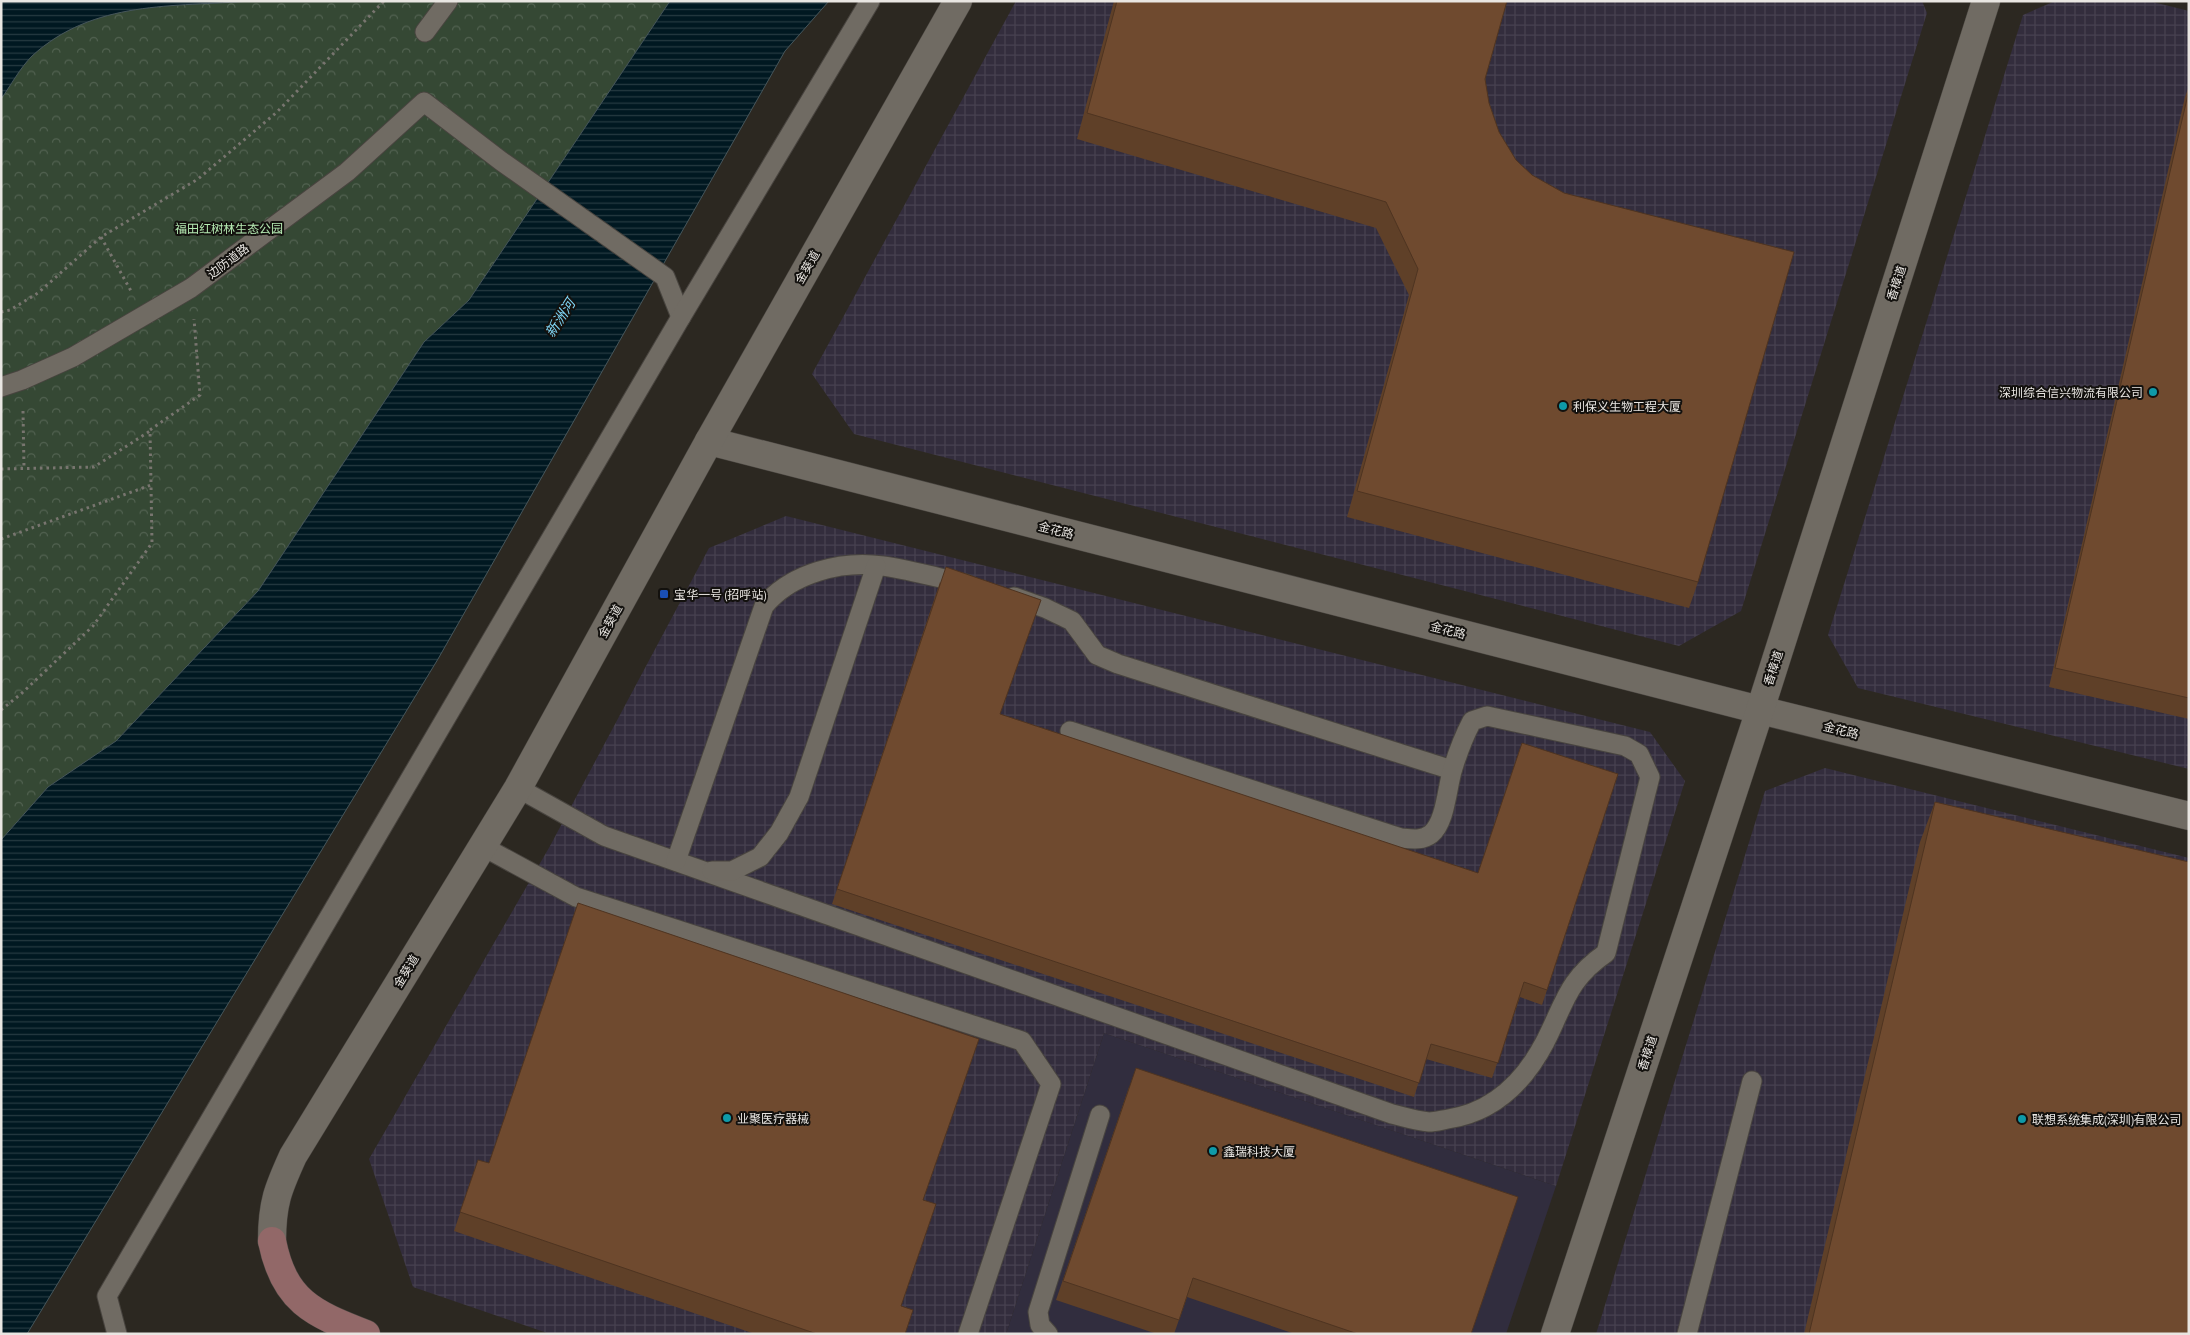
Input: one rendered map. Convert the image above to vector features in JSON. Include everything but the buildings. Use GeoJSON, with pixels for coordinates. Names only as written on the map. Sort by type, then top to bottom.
{"type":"FeatureCollection","features":[{"type":"Feature","properties":{"kind":"main road"},"geometry":{"type":"LineString","coordinates":[[272,1241],[277,1265],[288,1287],[308,1307],[352,1331]]}},
{"type":"Feature","properties":{"kind":"street","name":"金葵道"},"geometry":{"type":"LineString","coordinates":[[272,1241],[272,1217],[277,1191],[293,1156],[518,788],[709,441],[958,1]]}},
{"type":"Feature","properties":{"kind":"street","name":"香樟道"},"geometry":{"type":"LineString","coordinates":[[1555,1334],[1760,710],[1986,1]]}},
{"type":"Feature","properties":{"kind":"street","name":"金花路"},"geometry":{"type":"LineString","coordinates":[[709,441],[1760,710],[2189,816]]}},
{"type":"Feature","properties":{"kind":"lane"},"geometry":{"type":"LineString","coordinates":[[425,32],[448,1]]}},
{"type":"Feature","properties":{"kind":"lane"},"geometry":{"type":"LineString","coordinates":[[117,1334],[107,1296],[681,317],[870,1]]}},
{"type":"Feature","properties":{"kind":"lane","name":"边防道路"},"geometry":{"type":"LineString","coordinates":[[1,387],[22,380],[72,357],[191,288],[347,172],[424,102],[501,160],[666,277],[681,317]]}},
{"type":"Feature","properties":{"kind":"lane"},"geometry":{"type":"LineString","coordinates":[[676,861],[764,606],[774,593],[811,573],[848,566],[876,566],[993,590],[1045,608],[1072,621],[1097,655],[1118,664],[1452,770]]}},
{"type":"Feature","properties":{"kind":"lane"},"geometry":{"type":"LineString","coordinates":[[704,871],[732,871],[760,857],[779,832],[795,804],[876,566]]}},
{"type":"Feature","properties":{"kind":"lane"},"geometry":{"type":"LineString","coordinates":[[518,788],[604,836],[1382,1111],[1429,1122],[1457,1118],[1487,1108],[1509,1090],[1530,1066],[1539,1051],[1569,988],[1588,965],[1606,953],[1650,777],[1640,754],[1625,746],[1487,716],[1472,721],[1452,770],[1442,814],[1432,834],[1420,839],[1401,838],[1070,731]]}},
{"type":"Feature","properties":{"kind":"lane"},"geometry":{"type":"LineString","coordinates":[[482,846],[576,897],[1022,1041],[1051,1084],[968,1334]]}},
{"type":"Feature","properties":{"kind":"lane"},"geometry":{"type":"LineString","coordinates":[[1687,1334],[1752,1080]]}},
{"type":"Feature","properties":{"kind":"lane"},"geometry":{"type":"LineString","coordinates":[[1048,1334],[1040,1325],[1038,1312],[1100,1115]]}},
{"type":"Feature","properties":{"kind":"path"},"geometry":{"type":"LineString","coordinates":[[1,312],[10,310],[38,293],[101,237],[198,179],[277,112],[384,1]]}},
{"type":"Feature","properties":{"kind":"path"},"geometry":{"type":"LineString","coordinates":[[101,237],[144,315]]}},
{"type":"Feature","properties":{"kind":"path"},"geometry":{"type":"LineString","coordinates":[[1,469],[94,467],[200,395],[191,288]]}},
{"type":"Feature","properties":{"kind":"path"},"geometry":{"type":"LineString","coordinates":[[22,380],[24,468]]}},
{"type":"Feature","properties":{"kind":"path"},"geometry":{"type":"LineString","coordinates":[[1,710],[93,626],[152,543],[150,430]]}},
{"type":"Feature","properties":{"kind":"path"},"geometry":{"type":"LineString","coordinates":[[1,539],[151,485]]}},
{"type":"Feature","properties":{"kind":"shaded area"},"geometry":{"type":"Polygon","coordinates":[[[1016,1],[1922,1],[1927,13],[1741,611],[1679,646],[854,434],[812,374],[1016,1]]]}},
{"type":"Feature","properties":{"kind":"shaded area"},"geometry":{"type":"Polygon","coordinates":[[[2055,1],[2149,1],[2189,11],[2189,769],[1858,688],[1828,635],[2023,15],[2055,1]]]}},
{"type":"Feature","properties":{"kind":"shaded area"},"geometry":{"type":"Polygon","coordinates":[[[786,516],[1650,732],[1685,781],[1556,1186],[1104,1033],[1006,1334],[550,1334],[413,1287],[369,1159],[550,846],[709,548],[786,516]]]}},
{"type":"Feature","properties":{"kind":"shaded area"},"geometry":{"type":"Polygon","coordinates":[[[1825,768],[2189,858],[2189,1334],[1596,1334],[1765,791],[1825,768]]]}},
{"type":"Feature","properties":{"kind":"shaded area","name":"鑫瑞科技大厦"},"geometry":{"type":"Polygon","coordinates":[[[1104,1033],[1556,1186],[1506,1334],[1006,1334],[1104,1033]]]}},
{"type":"Feature","properties":{"kind":"green space","name":"福田红树林生态公园"},"geometry":{"type":"Polygon","coordinates":[[[1,1],[670,1],[469,300],[424,342],[258,591],[116,741],[48,787],[1,840],[1,1]]]}},
{"type":"Feature","properties":{"kind":"water"},"geometry":{"type":"Polygon","coordinates":[[[1,1],[252,1],[164,6],[135,10],[81,25],[56,38],[32,56],[1,99],[1,1]]]}},
{"type":"Feature","properties":{"kind":"water","name":"新洲河"},"geometry":{"type":"Polygon","coordinates":[[[670,1],[829,1],[785,51],[438,659],[27,1334],[1,1334],[1,840],[48,787],[116,741],[258,591],[424,342],[469,300],[670,1]]]}},
{"type":"Feature","properties":{"kind":"place","name":"深圳综合信兴物流有限公司"},"geometry":{"type":"Point","coordinates":[2153,392]}},
{"type":"Feature","properties":{"kind":"place","name":"利保义生物工程大厦"},"geometry":{"type":"Point","coordinates":[1563,406]}},
{"type":"Feature","properties":{"kind":"place","name":"宝华一号 (招呼站)"},"geometry":{"type":"Point","coordinates":[664,594]}},
{"type":"Feature","properties":{"kind":"place","name":"业聚医疗器械"},"geometry":{"type":"Point","coordinates":[727,1118]}},
{"type":"Feature","properties":{"kind":"place","name":"联想系统集成(深圳)有限公司"},"geometry":{"type":"Point","coordinates":[2022,1119]}},
{"type":"Feature","properties":{"kind":"place","name":"鑫瑞科技大厦"},"geometry":{"type":"Point","coordinates":[1213,1151]}}]}
